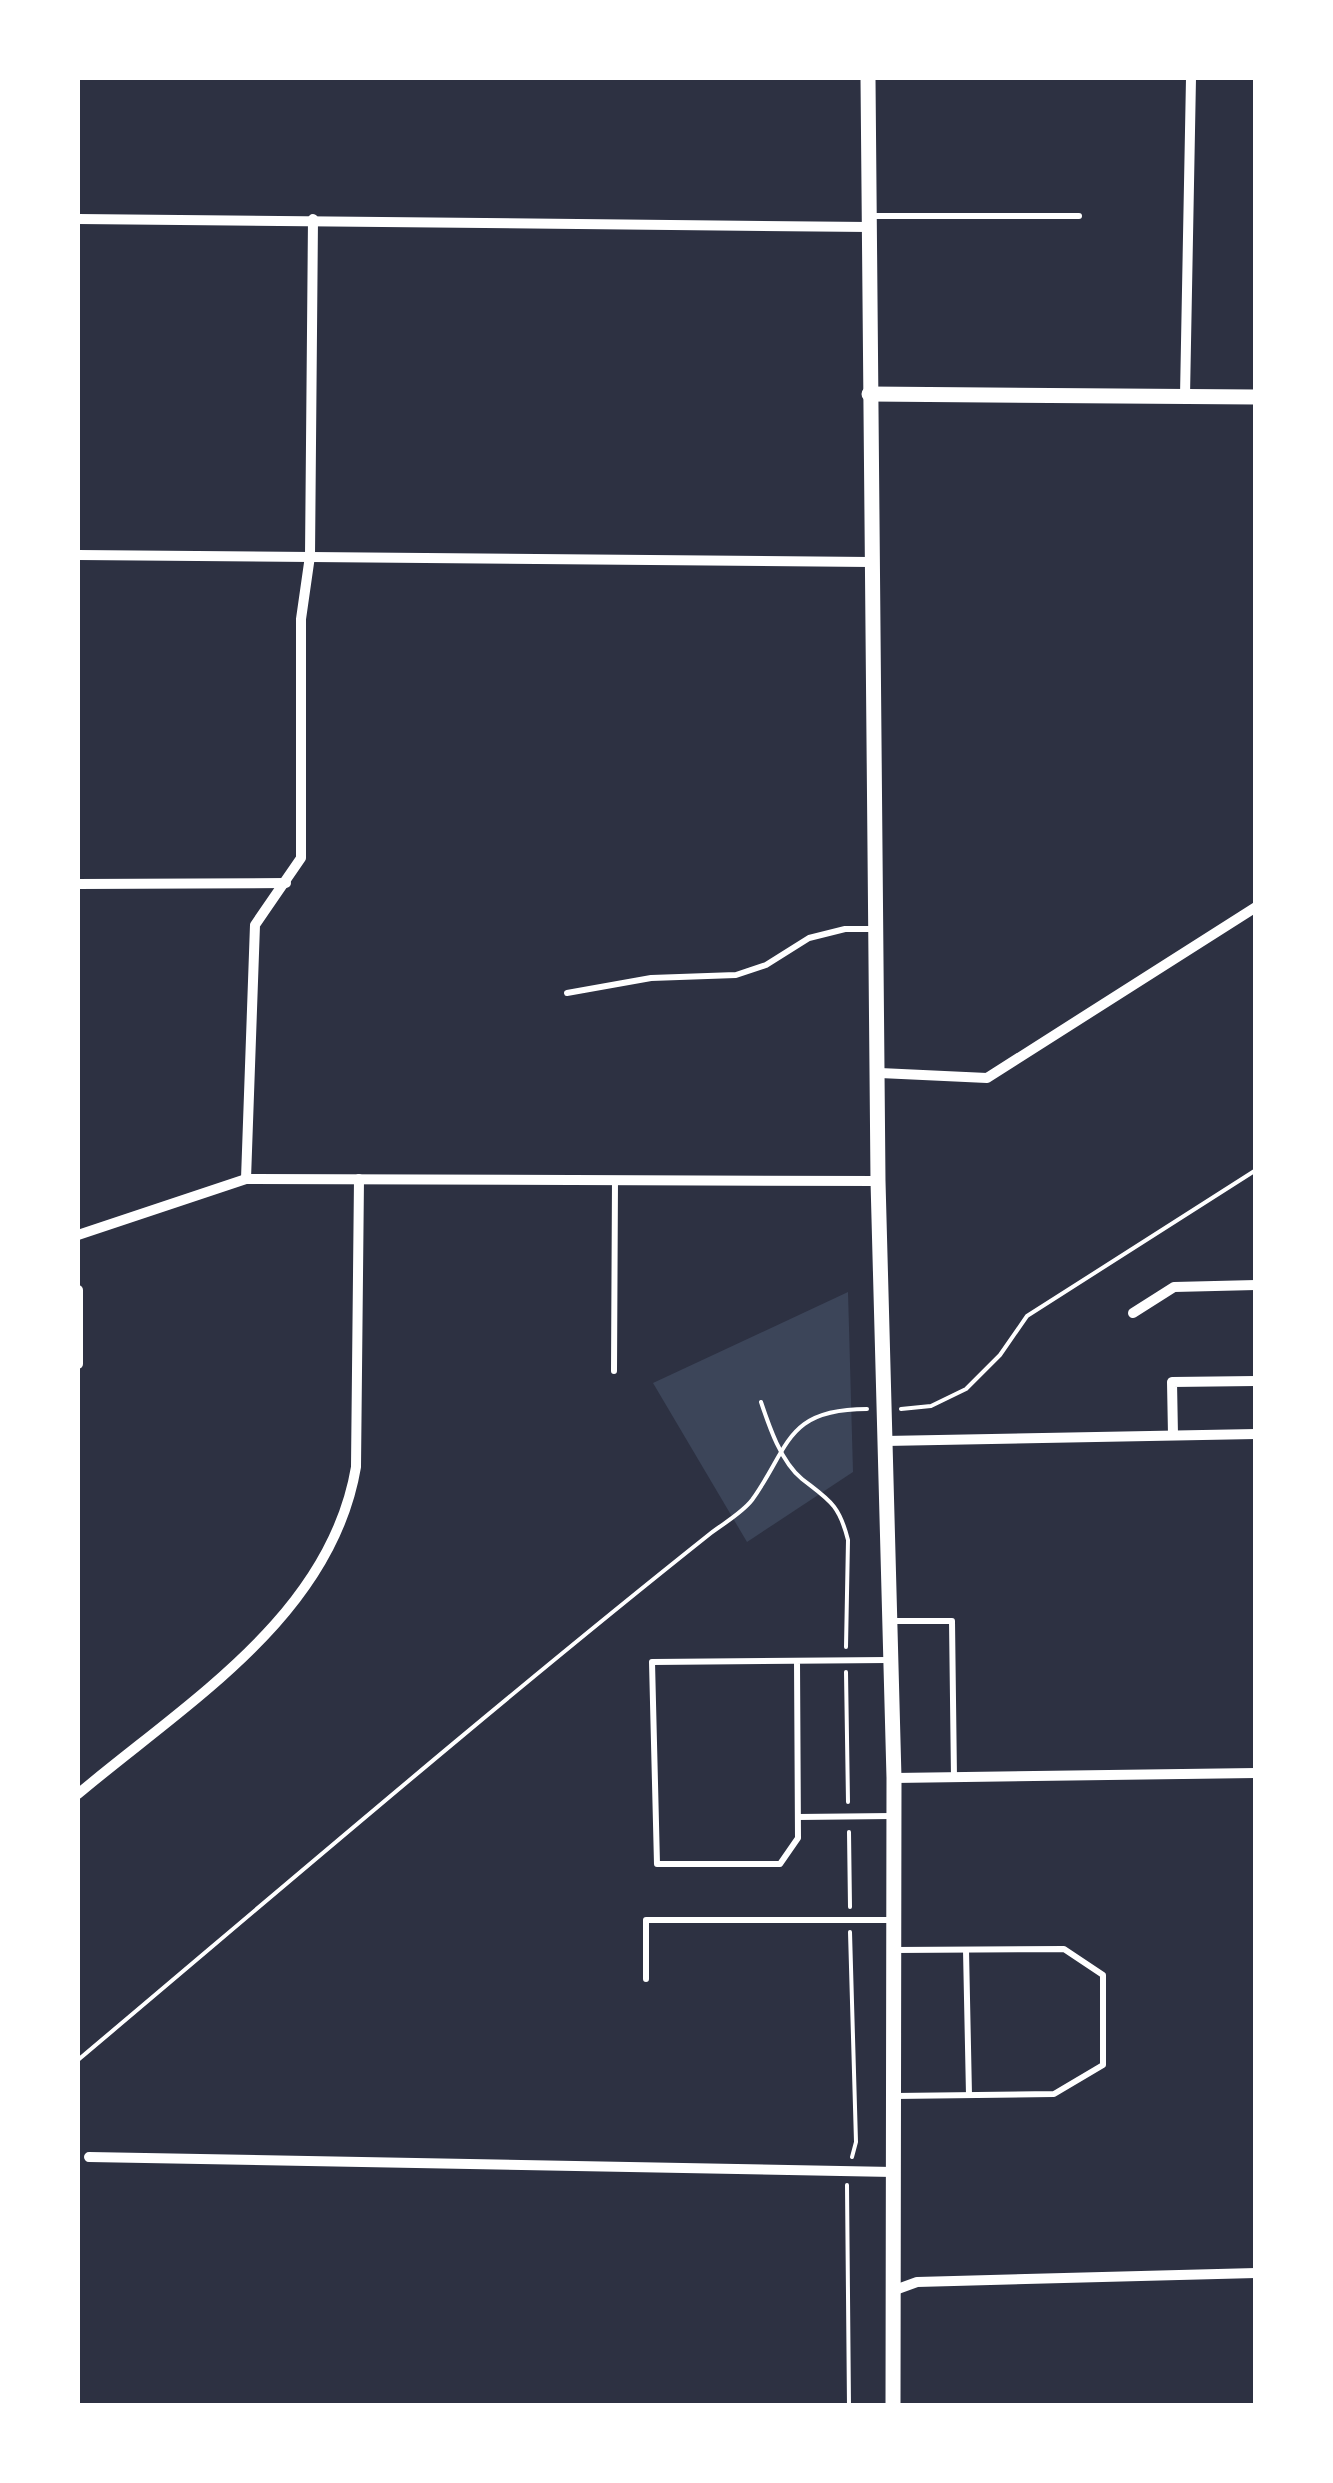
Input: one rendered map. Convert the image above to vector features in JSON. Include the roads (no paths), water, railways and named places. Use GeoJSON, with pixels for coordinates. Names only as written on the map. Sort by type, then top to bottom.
{"type":"FeatureCollection","features":[{"type":"Feature","properties":{"kind":"street"},"geometry":{"type":"LineString","coordinates":[[868,78],[878,1181],[894,1778],[893,2406]]}},
{"type":"Feature","properties":{"kind":"street"},"geometry":{"type":"LineString","coordinates":[[1185,396],[1191,78]]}},
{"type":"Feature","properties":{"kind":"street"},"geometry":{"type":"LineString","coordinates":[[78,218],[869,222]]}},
{"type":"Feature","properties":{"kind":"street"},"geometry":{"type":"LineString","coordinates":[[246,1179],[255,924],[301,858],[301,618],[310,556],[313,219]]}},
{"type":"Feature","properties":{"kind":"street"},"geometry":{"type":"LineString","coordinates":[[870,394],[1256,396]]}},
{"type":"Feature","properties":{"kind":"street"},"geometry":{"type":"LineString","coordinates":[[78,555],[870,562]]}},
{"type":"Feature","properties":{"kind":"street"},"geometry":{"type":"LineString","coordinates":[[78,884],[286,883]]}},
{"type":"Feature","properties":{"kind":"street"},"geometry":{"type":"LineString","coordinates":[[880,1072],[986,1078],[1256,908]]}},
{"type":"Feature","properties":{"kind":"street"},"geometry":{"type":"LineString","coordinates":[[78,1794],[244,1654],[301,1598],[334,1543],[351,1499],[356,1468],[359,1178]]}},
{"type":"Feature","properties":{"kind":"street"},"geometry":{"type":"LineString","coordinates":[[78,1236],[246,1179],[878,1181]]}},
{"type":"Feature","properties":{"kind":"street"},"geometry":{"type":"LineString","coordinates":[[1133,1313],[1174,1287],[1256,1285]]}},
{"type":"Feature","properties":{"kind":"street"},"geometry":{"type":"LineString","coordinates":[[78,1290],[78,1364]]}},
{"type":"Feature","properties":{"kind":"street"},"geometry":{"type":"LineString","coordinates":[[1172,1436],[1172,1382],[1256,1381]]}},
{"type":"Feature","properties":{"kind":"street"},"geometry":{"type":"LineString","coordinates":[[885,1441],[1256,1434]]}},
{"type":"Feature","properties":{"kind":"street"},"geometry":{"type":"LineString","coordinates":[[894,1778],[1256,1773]]}},
{"type":"Feature","properties":{"kind":"street"},"geometry":{"type":"LineString","coordinates":[[89,2157],[893,2172]]}},
{"type":"Feature","properties":{"kind":"street"},"geometry":{"type":"LineString","coordinates":[[895,2290],[917,2282],[1256,2273]]}},
{"type":"Feature","properties":{"kind":"lane"},"geometry":{"type":"LineString","coordinates":[[869,222],[1079,216]]}},
{"type":"Feature","properties":{"kind":"lane"},"geometry":{"type":"LineString","coordinates":[[567,993],[651,978],[736,975],[766,965],[809,938],[845,929],[878,929]]}},
{"type":"Feature","properties":{"kind":"lane"},"geometry":{"type":"LineString","coordinates":[[614,1371],[616,1180]]}},
{"type":"Feature","properties":{"kind":"lane"},"geometry":{"type":"LineString","coordinates":[[890,1621],[952,1621],[954,1778]]}},
{"type":"Feature","properties":{"kind":"lane"},"geometry":{"type":"LineString","coordinates":[[797,1661],[798,1838],[780,1864],[656,1864],[652,1662],[891,1660]]}},
{"type":"Feature","properties":{"kind":"lane"},"geometry":{"type":"LineString","coordinates":[[798,1816],[894,1816]]}},
{"type":"Feature","properties":{"kind":"lane"},"geometry":{"type":"LineString","coordinates":[[646,1979],[646,1920],[894,1920]]}},
{"type":"Feature","properties":{"kind":"lane"},"geometry":{"type":"LineString","coordinates":[[894,1950],[1064,1949],[1103,1974],[1103,2065],[1054,2094],[894,2096]]}},
{"type":"Feature","properties":{"kind":"lane"},"geometry":{"type":"LineString","coordinates":[[966,1950],[969,2095]]}}]}
